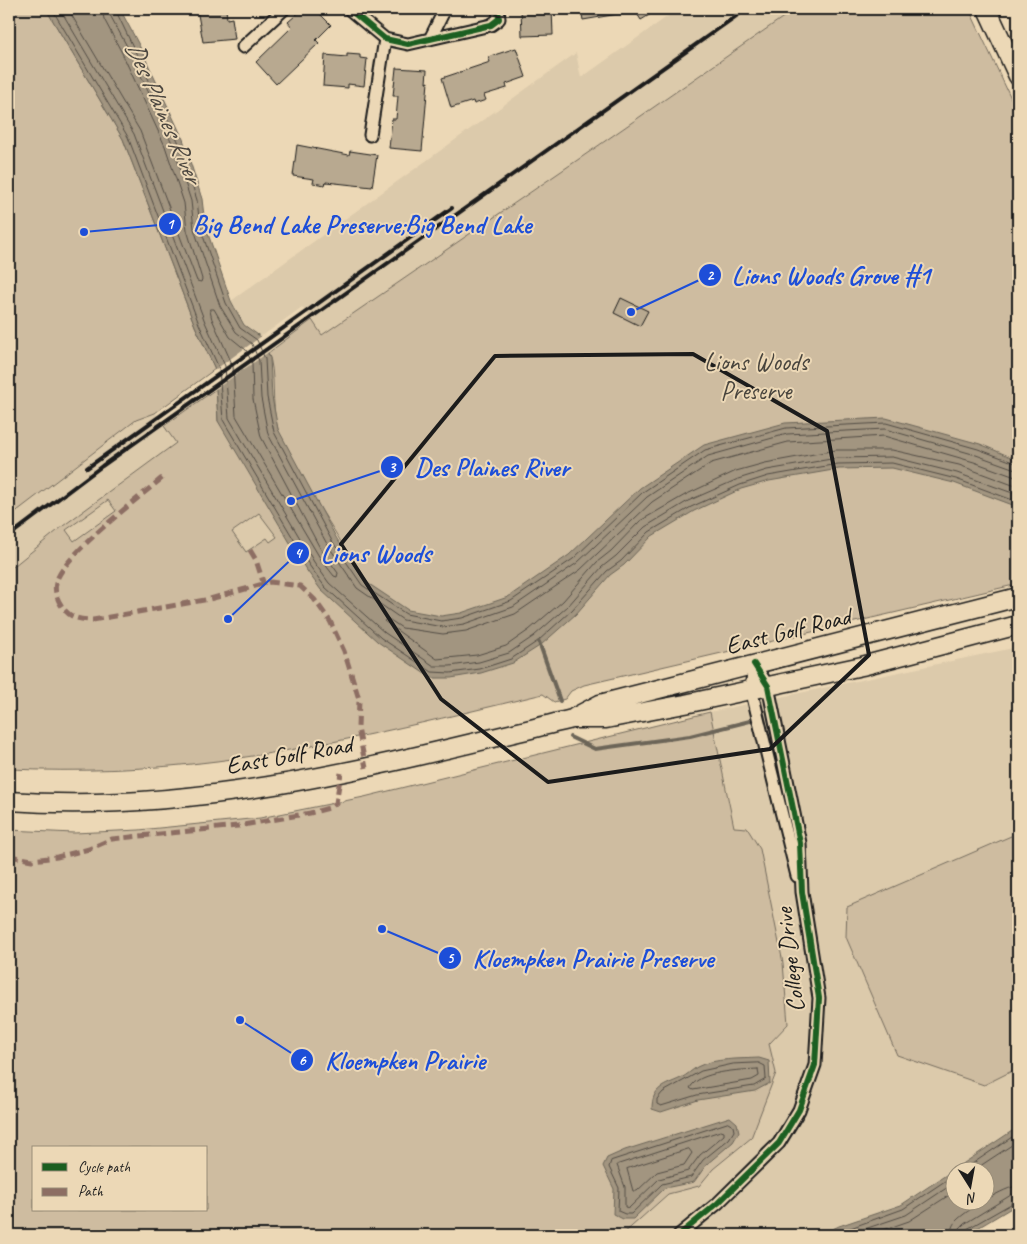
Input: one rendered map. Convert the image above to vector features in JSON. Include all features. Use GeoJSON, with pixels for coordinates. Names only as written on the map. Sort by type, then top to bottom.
{"type":"FeatureCollection","features":[{"type":"Feature","properties":{"kind":"main road"},"geometry":{"type":"LineString","coordinates":[[987,9],[1017,72]]}},
{"type":"Feature","properties":{"kind":"main road","name":"East Golf Road"},"geometry":{"type":"LineString","coordinates":[[572,719],[600,704],[754,664],[854,641],[1018,597]]}},
{"type":"Feature","properties":{"kind":"main road","name":"East Golf Road"},"geometry":{"type":"LineString","coordinates":[[9,801],[94,802],[176,798],[261,788],[366,768],[572,719],[606,719],[760,688],[862,666],[1018,625]]}},
{"type":"Feature","properties":{"kind":"street"},"geometry":{"type":"LineString","coordinates":[[243,47],[284,9]]}},
{"type":"Feature","properties":{"kind":"street"},"geometry":{"type":"LineString","coordinates":[[349,9],[385,39],[408,44],[491,25],[499,19],[498,9]]}},
{"type":"Feature","properties":{"kind":"street"},"geometry":{"type":"LineString","coordinates":[[430,39],[445,9]]}},
{"type":"Feature","properties":{"kind":"street"},"geometry":{"type":"LineString","coordinates":[[370,135],[385,39]]}},
{"type":"Feature","properties":{"kind":"street","name":"College Drive"},"geometry":{"type":"LineString","coordinates":[[679,1235],[718,1203],[780,1143],[799,1110],[815,1065],[819,998],[802,892],[800,843],[754,664]]}},
{"type":"Feature","properties":{"kind":"street","name":"College Drive"},"geometry":{"type":"LineString","coordinates":[[754,664],[760,688],[788,847],[802,892]]}},
{"type":"Feature","properties":{"kind":"highlighted area"},"geometry":{"type":"Polygon","coordinates":[[[693,354],[827,431],[869,655],[770,749],[548,782],[441,699],[341,544],[495,356],[693,354]]]}},
{"type":"Feature","properties":{"kind":"shaded area"},"geometry":{"type":"Polygon","coordinates":[[[678,9],[795,9],[596,148],[272,397],[268,353],[312,320],[302,307],[261,337],[244,325],[231,301],[576,53],[581,78],[678,9]]]}},
{"type":"Feature","properties":{"kind":"shaded area"},"geometry":{"type":"Polygon","coordinates":[[[216,389],[218,421],[305,568],[9,623],[9,462],[155,412],[165,426],[216,389]]]}},
{"type":"Feature","properties":{"kind":"shaded area"},"geometry":{"type":"Polygon","coordinates":[[[1018,647],[1018,1127],[966,1162],[944,1162],[944,1176],[901,1205],[839,1226],[820,1235],[554,1235],[776,1025],[710,712],[1018,647]]]}},
{"type":"Feature","properties":{"kind":"green space"},"geometry":{"type":"Polygon","coordinates":[[[9,9],[46,9],[123,139],[195,326],[215,369],[155,413],[136,420],[9,517],[9,9]]]}},
{"type":"Feature","properties":{"kind":"green space","name":"Lions Woods Preserve"},"geometry":{"type":"Polygon","coordinates":[[[795,9],[969,9],[1018,113],[1018,584],[584,685],[571,691],[565,699],[554,702],[543,694],[340,741],[217,761],[113,770],[9,769],[9,570],[63,526],[176,443],[164,426],[216,389],[218,421],[351,560],[302,479],[278,429],[274,410],[271,360],[268,353],[312,320],[322,335],[795,9]],[[108,500],[66,530],[74,541],[116,511],[108,500]],[[259,513],[232,532],[246,552],[267,538],[270,542],[277,537],[259,513]]]}},
{"type":"Feature","properties":{"kind":"green space"},"geometry":{"type":"Polygon","coordinates":[[[710,712],[734,827],[747,828],[760,849],[783,963],[788,1024],[769,1044],[776,1073],[751,1138],[713,1169],[699,1186],[668,1194],[622,1235],[9,1235],[9,830],[74,833],[139,830],[260,818],[364,797],[710,712]]]}},
{"type":"Feature","properties":{"kind":"green space"},"geometry":{"type":"Polygon","coordinates":[[[1018,833],[1018,1068],[984,1085],[897,1055],[846,937],[847,907],[1018,833]]]}},
{"type":"Feature","properties":{"kind":"water"},"geometry":{"type":"Polygon","coordinates":[[[46,9],[120,9],[183,139],[202,199],[205,225],[231,301],[244,325],[261,337],[270,358],[272,397],[278,429],[337,539],[366,582],[408,610],[441,616],[461,613],[508,597],[569,555],[640,488],[704,445],[785,423],[886,418],[980,444],[1018,460],[1018,507],[954,483],[892,468],[839,469],[769,481],[741,489],[694,511],[652,536],[624,565],[610,575],[576,614],[541,645],[513,663],[481,673],[451,678],[431,678],[378,642],[321,590],[305,568],[218,421],[215,369],[195,326],[123,139],[46,9]]]}},
{"type":"Feature","properties":{"kind":"water"},"geometry":{"type":"Polygon","coordinates":[[[759,1058],[769,1061],[770,1083],[755,1091],[698,1100],[661,1112],[652,1109],[654,1096],[660,1088],[683,1077],[697,1067],[719,1060],[759,1058]]]}},
{"type":"Feature","properties":{"kind":"water"},"geometry":{"type":"Polygon","coordinates":[[[730,1117],[737,1123],[739,1132],[733,1142],[707,1164],[694,1182],[665,1188],[633,1219],[623,1219],[613,1214],[614,1189],[603,1166],[607,1158],[625,1150],[730,1117]]]}},
{"type":"Feature","properties":{"kind":"water"},"geometry":{"type":"Polygon","coordinates":[[[1018,1127],[1018,1204],[966,1235],[820,1235],[839,1226],[901,1205],[944,1176],[944,1212],[994,1212],[994,1162],[966,1162],[1018,1127]]]}},
{"type":"Feature","properties":{"kind":"pier"},"geometry":{"type":"Polygon","coordinates":[[[263,335],[270,351],[213,391],[212,372],[263,335]]]}},
{"type":"Feature","properties":{"kind":"building"},"geometry":{"type":"Polygon","coordinates":[[[197,9],[226,9],[227,19],[232,18],[235,39],[203,42],[197,9]]]}},
{"type":"Feature","properties":{"kind":"building"},"geometry":{"type":"Polygon","coordinates":[[[303,9],[315,9],[331,25],[316,40],[319,43],[276,84],[256,62],[292,27],[288,22],[303,9]]]}},
{"type":"Feature","properties":{"kind":"building"},"geometry":{"type":"Polygon","coordinates":[[[521,9],[552,9],[553,35],[522,36],[521,9]]]}},
{"type":"Feature","properties":{"kind":"building"},"geometry":{"type":"Polygon","coordinates":[[[581,9],[617,9],[618,14],[583,20],[581,9]]]}},
{"type":"Feature","properties":{"kind":"building"},"geometry":{"type":"Polygon","coordinates":[[[634,9],[659,9],[641,20],[634,9]]]}},
{"type":"Feature","properties":{"kind":"building"},"geometry":{"type":"Polygon","coordinates":[[[516,48],[526,77],[506,84],[507,88],[484,95],[486,100],[474,104],[473,101],[451,108],[442,78],[490,62],[488,57],[516,48]]]}},
{"type":"Feature","properties":{"kind":"building"},"geometry":{"type":"Polygon","coordinates":[[[347,54],[360,55],[360,58],[367,59],[364,86],[348,84],[348,88],[323,86],[325,55],[347,57],[347,54]]]}},
{"type":"Feature","properties":{"kind":"building"},"geometry":{"type":"Polygon","coordinates":[[[396,68],[427,70],[426,83],[428,82],[422,151],[389,148],[392,119],[396,119],[398,96],[393,96],[396,68]]]}},
{"type":"Feature","properties":{"kind":"building"},"geometry":{"type":"Polygon","coordinates":[[[297,145],[349,155],[350,151],[377,155],[372,187],[326,182],[325,185],[313,183],[314,179],[293,176],[297,145]]]}},
{"type":"Feature","properties":{"kind":"building"},"geometry":{"type":"Polygon","coordinates":[[[621,298],[648,311],[640,326],[614,313],[621,298]]]}},
{"type":"Feature","properties":{"kind":"waterway"},"geometry":{"type":"LineString","coordinates":[[539,642],[560,701]]}},
{"type":"Feature","properties":{"kind":"waterway"},"geometry":{"type":"LineString","coordinates":[[570,737],[595,749],[690,736],[750,721]]}},
{"type":"Feature","properties":{"kind":"railway"},"geometry":{"type":"LineString","coordinates":[[9,536],[102,466],[746,9]]}},
{"type":"Feature","properties":{"kind":"railway"},"geometry":{"type":"LineString","coordinates":[[87,468],[452,208]]}},
{"type":"Feature","properties":{"kind":"marked path"},"geometry":{"type":"LineString","coordinates":[[162,478],[86,543],[72,558],[61,572],[56,583],[56,594],[61,605],[67,613],[75,617],[93,620],[210,599],[270,582],[300,586],[314,599],[330,621],[344,651],[359,699],[358,728],[366,768]]}},
{"type":"Feature","properties":{"kind":"marked path"},"geometry":{"type":"LineString","coordinates":[[250,550],[256,560],[264,585]]}},
{"type":"Feature","properties":{"kind":"marked path"},"geometry":{"type":"LineString","coordinates":[[9,856],[32,860],[57,857],[89,849],[112,839],[238,826],[310,813],[329,808],[336,803],[341,773]]}},
{"type":"Feature","properties":{"kind":"cycle path"},"geometry":{"type":"LineString","coordinates":[[349,9],[385,39],[408,44],[491,25],[499,19],[498,9]]}},
{"type":"Feature","properties":{"kind":"cycle path"},"geometry":{"type":"LineString","coordinates":[[679,1235],[718,1203],[779,1143],[799,1110],[815,1065],[819,998],[802,892],[800,843],[768,686],[754,664]]}},
{"type":"Feature","properties":{"kind":"place","name":"Big Bend Lake Preserve;Big Bend Lake"},"geometry":{"type":"Point","coordinates":[84,232]}},
{"type":"Feature","properties":{"kind":"place","name":"Lions Woods Grove #1"},"geometry":{"type":"Point","coordinates":[631,312]}},
{"type":"Feature","properties":{"kind":"place","name":"Des Plaines River"},"geometry":{"type":"Point","coordinates":[291,501]}},
{"type":"Feature","properties":{"kind":"place","name":"Lions Woods"},"geometry":{"type":"Point","coordinates":[228,619]}},
{"type":"Feature","properties":{"kind":"place","name":"Kloempken Prairie Preserve"},"geometry":{"type":"Point","coordinates":[382,929]}},
{"type":"Feature","properties":{"kind":"place","name":"Kloempken Prairie"},"geometry":{"type":"Point","coordinates":[240,1020]}}]}
